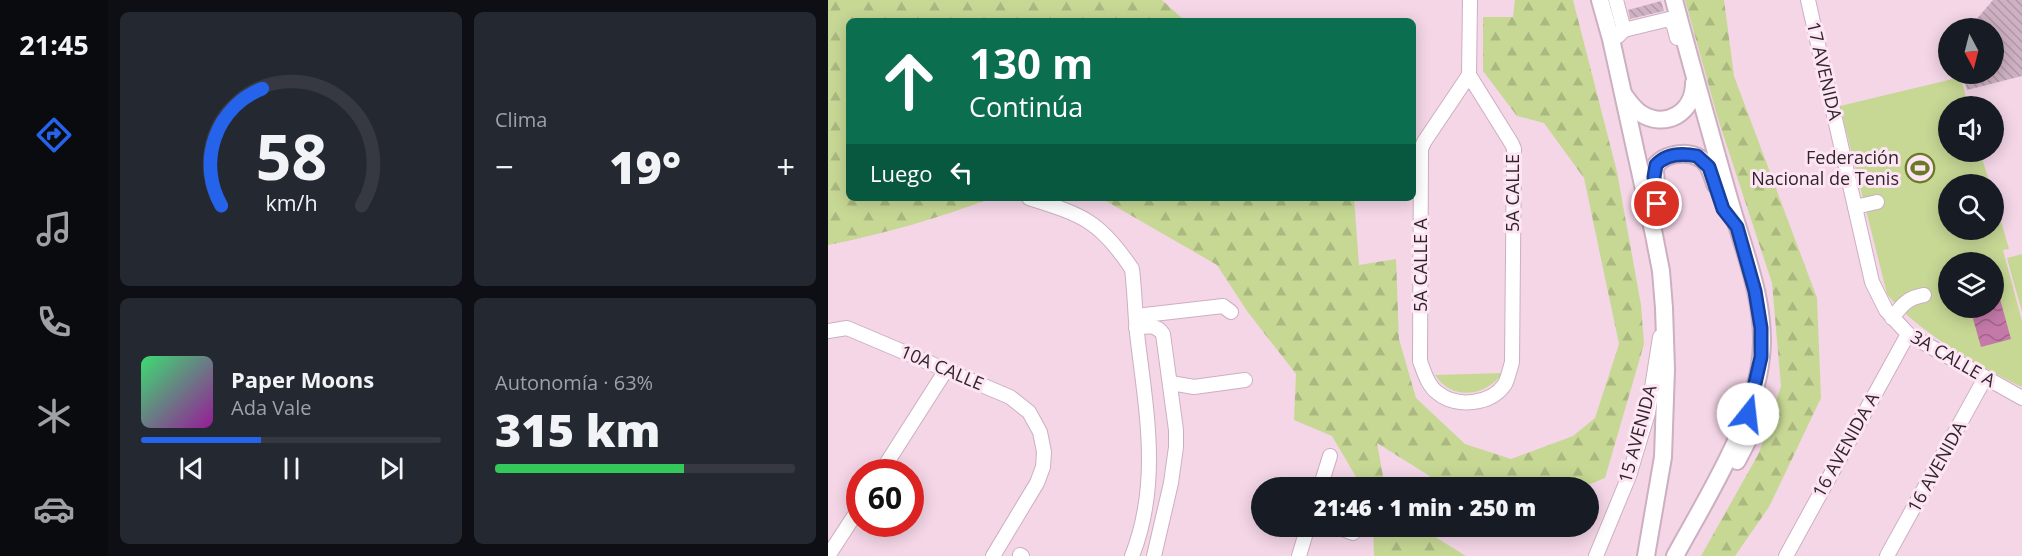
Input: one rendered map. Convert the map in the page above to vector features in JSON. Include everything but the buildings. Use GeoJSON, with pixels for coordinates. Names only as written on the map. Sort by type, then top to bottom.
{"type":"FeatureCollection","features":[{"type":"Feature","properties":{"kind":"main road"},"geometry":{"type":"LineString","coordinates":[[1600,0],[1618,34],[1622,92],[1661,271],[1666,369],[1664,457],[1646,556]]}},
{"type":"Feature","properties":{"kind":"main road"},"geometry":{"type":"LineString","coordinates":[[1674,0],[1755,291],[1761,328],[1761,357],[1748,414],[1675,556]]}},
{"type":"Feature","properties":{"kind":"main road"},"geometry":{"type":"LineString","coordinates":[[1622,92],[1641,114],[1650,118],[1668,119],[1680,114],[1691,102],[1694,76]]}},
{"type":"Feature","properties":{"kind":"main road"},"geometry":{"type":"LineString","coordinates":[[1661,271],[1664,243],[1654,177],[1656,165],[1663,159],[1686,154],[1701,159],[1709,167],[1723,209],[1750,252],[1762,284],[1770,324],[1768,378],[1750,436],[1686,556]]}},
{"type":"Feature","properties":{"kind":"street"},"geometry":{"type":"LineString","coordinates":[[1469,75],[1470,0]]}},
{"type":"Feature","properties":{"kind":"street"},"geometry":{"type":"LineString","coordinates":[[1616,0],[1618,34],[1669,20],[1674,26]]}},
{"type":"Feature","properties":{"kind":"street"},"geometry":{"type":"LineString","coordinates":[[1666,0],[1686,72],[1694,76]]}},
{"type":"Feature","properties":{"kind":"street","name":"17 AVENIDA"},"geometry":{"type":"LineString","coordinates":[[1808,0],[1872,282]]}},
{"type":"Feature","properties":{"kind":"street","name":"5A CALLE A"},"geometry":{"type":"LineString","coordinates":[[1469,75],[1421,149],[1420,361],[1426,378],[1437,393],[1451,401],[1462,403],[1487,399],[1497,392],[1504,384],[1512,362]]}},
{"type":"Feature","properties":{"kind":"street","name":"5A CALLE"},"geometry":{"type":"LineString","coordinates":[[1469,75],[1514,149],[1512,362]]}},
{"type":"Feature","properties":{"kind":"street"},"geometry":{"type":"LineString","coordinates":[[1039,201],[1072,211],[1098,227],[1120,251],[1132,269],[1150,458],[1144,510],[1132,556]]}},
{"type":"Feature","properties":{"kind":"street"},"geometry":{"type":"LineString","coordinates":[[1855,207],[1877,202]]}},
{"type":"Feature","properties":{"kind":"street","name":"3A CALLE A"},"geometry":{"type":"LineString","coordinates":[[1872,282],[1892,318],[1908,334],[2022,398]]}},
{"type":"Feature","properties":{"kind":"street"},"geometry":{"type":"LineString","coordinates":[[1892,318],[1905,301],[1924,295]]}},
{"type":"Feature","properties":{"kind":"street"},"geometry":{"type":"LineString","coordinates":[[1136,322],[1223,306],[1231,312]]}},
{"type":"Feature","properties":{"kind":"street","name":"15 AVENIDA"},"geometry":{"type":"LineString","coordinates":[[1596,556],[1629,476],[1648,413],[1664,308]]}},
{"type":"Feature","properties":{"kind":"street"},"geometry":{"type":"LineString","coordinates":[[1136,322],[1159,329],[1163,334],[1176,430],[1171,483],[1154,556]]}},
{"type":"Feature","properties":{"kind":"street","name":"10A CALLE"},"geometry":{"type":"LineString","coordinates":[[828,331],[847,328],[1010,397],[1029,412],[1040,432],[1044,452],[1041,475],[993,556]]}},
{"type":"Feature","properties":{"kind":"street","name":"16 AVENIDA A"},"geometry":{"type":"LineString","coordinates":[[1786,556],[1908,334]]}},
{"type":"Feature","properties":{"kind":"street"},"geometry":{"type":"LineString","coordinates":[[889,459],[946,370]]}},
{"type":"Feature","properties":{"kind":"street","name":"16 AVENIDA"},"geometry":{"type":"LineString","coordinates":[[1887,556],[1985,378]]}},
{"type":"Feature","properties":{"kind":"street"},"geometry":{"type":"LineString","coordinates":[[1171,383],[1194,387],[1245,380]]}},
{"type":"Feature","properties":{"kind":"street"},"geometry":{"type":"LineString","coordinates":[[1323,477],[1330,456]]}},
{"type":"Feature","properties":{"kind":"street"},"geometry":{"type":"LineString","coordinates":[[828,556],[846,528]]}},
{"type":"Feature","properties":{"kind":"street"},"geometry":{"type":"LineString","coordinates":[[1299,556],[1305,537]]}},
{"type":"Feature","properties":{"kind":"green space"},"geometry":{"type":"Polygon","coordinates":[[[828,0],[1162,0],[1182,18],[846,18],[846,201],[983,201],[911,225],[828,245],[828,0]]]}},
{"type":"Feature","properties":{"kind":"green space"},"geometry":{"type":"Polygon","coordinates":[[[1515,0],[1573,0],[1617,172],[1641,305],[1644,344],[1605,478],[1599,480],[1599,477],[1430,477],[1377,443],[1383,477],[1356,477],[1332,436],[1294,420],[1296,374],[1247,311],[1217,265],[1106,201],[1354,201],[1359,265],[1396,259],[1399,339],[1416,398],[1465,444],[1511,459],[1573,436],[1595,418],[1619,344],[1584,178],[1544,123],[1517,116],[1483,71],[1483,17],[1513,17],[1515,0]]]}},
{"type":"Feature","properties":{"kind":"green space"},"geometry":{"type":"Polygon","coordinates":[[[1685,0],[1724,0],[1734,76],[1817,298],[1821,398],[1769,507],[1735,556],[1701,556],[1759,453],[1781,386],[1772,283],[1718,119],[1685,0]]]}},
{"type":"Feature","properties":{"kind":"green space","name":"Federación Nacional de Tenis"},"geometry":{"type":"Polygon","coordinates":[[[1938,83],[1963,84],[1966,96],[1938,96],[1938,162],[1983,162],[1987,174],[1938,174],[1938,240],[2004,240],[2004,232],[2009,249],[2003,250],[2004,252],[1938,252],[1938,318],[2004,318],[2004,254],[2022,321],[2022,387],[1968,358],[1931,334],[1899,308],[1887,294],[1840,106],[1938,83]]]}},
{"type":"Feature","properties":{"kind":"green space"},"geometry":{"type":"Polygon","coordinates":[[[2022,254],[2022,312],[2007,258],[2022,254]]]}},
{"type":"Feature","properties":{"kind":"green space"},"geometry":{"type":"Polygon","coordinates":[[[1503,373],[1487,387],[1469,393],[1450,389],[1435,375],[1503,373]]]}},
{"type":"Feature","properties":{"kind":"green space"},"geometry":{"type":"Polygon","coordinates":[[[1373,537],[1435,537],[1466,556],[1374,556],[1373,537]]]}},
{"type":"Feature","properties":{"kind":"water"},"geometry":{"type":"Polygon","coordinates":[[[2004,313],[2011,339],[1981,347],[1973,318],[2004,318],[2004,313]]]}},
{"type":"Feature","properties":{"kind":"place","name":"Federación Nacional de Tenis"},"geometry":{"type":"Point","coordinates":[1920,168]}},
{"type":"Feature","properties":{"kind":"route"},"geometry":{"type":"LineString","coordinates":[[1657,204],[1654,177],[1656,165],[1667,157],[1676,155],[1697,156],[1709,167],[1723,209],[1737,227],[1755,291],[1761,328],[1761,357],[1748,414]]}}]}
